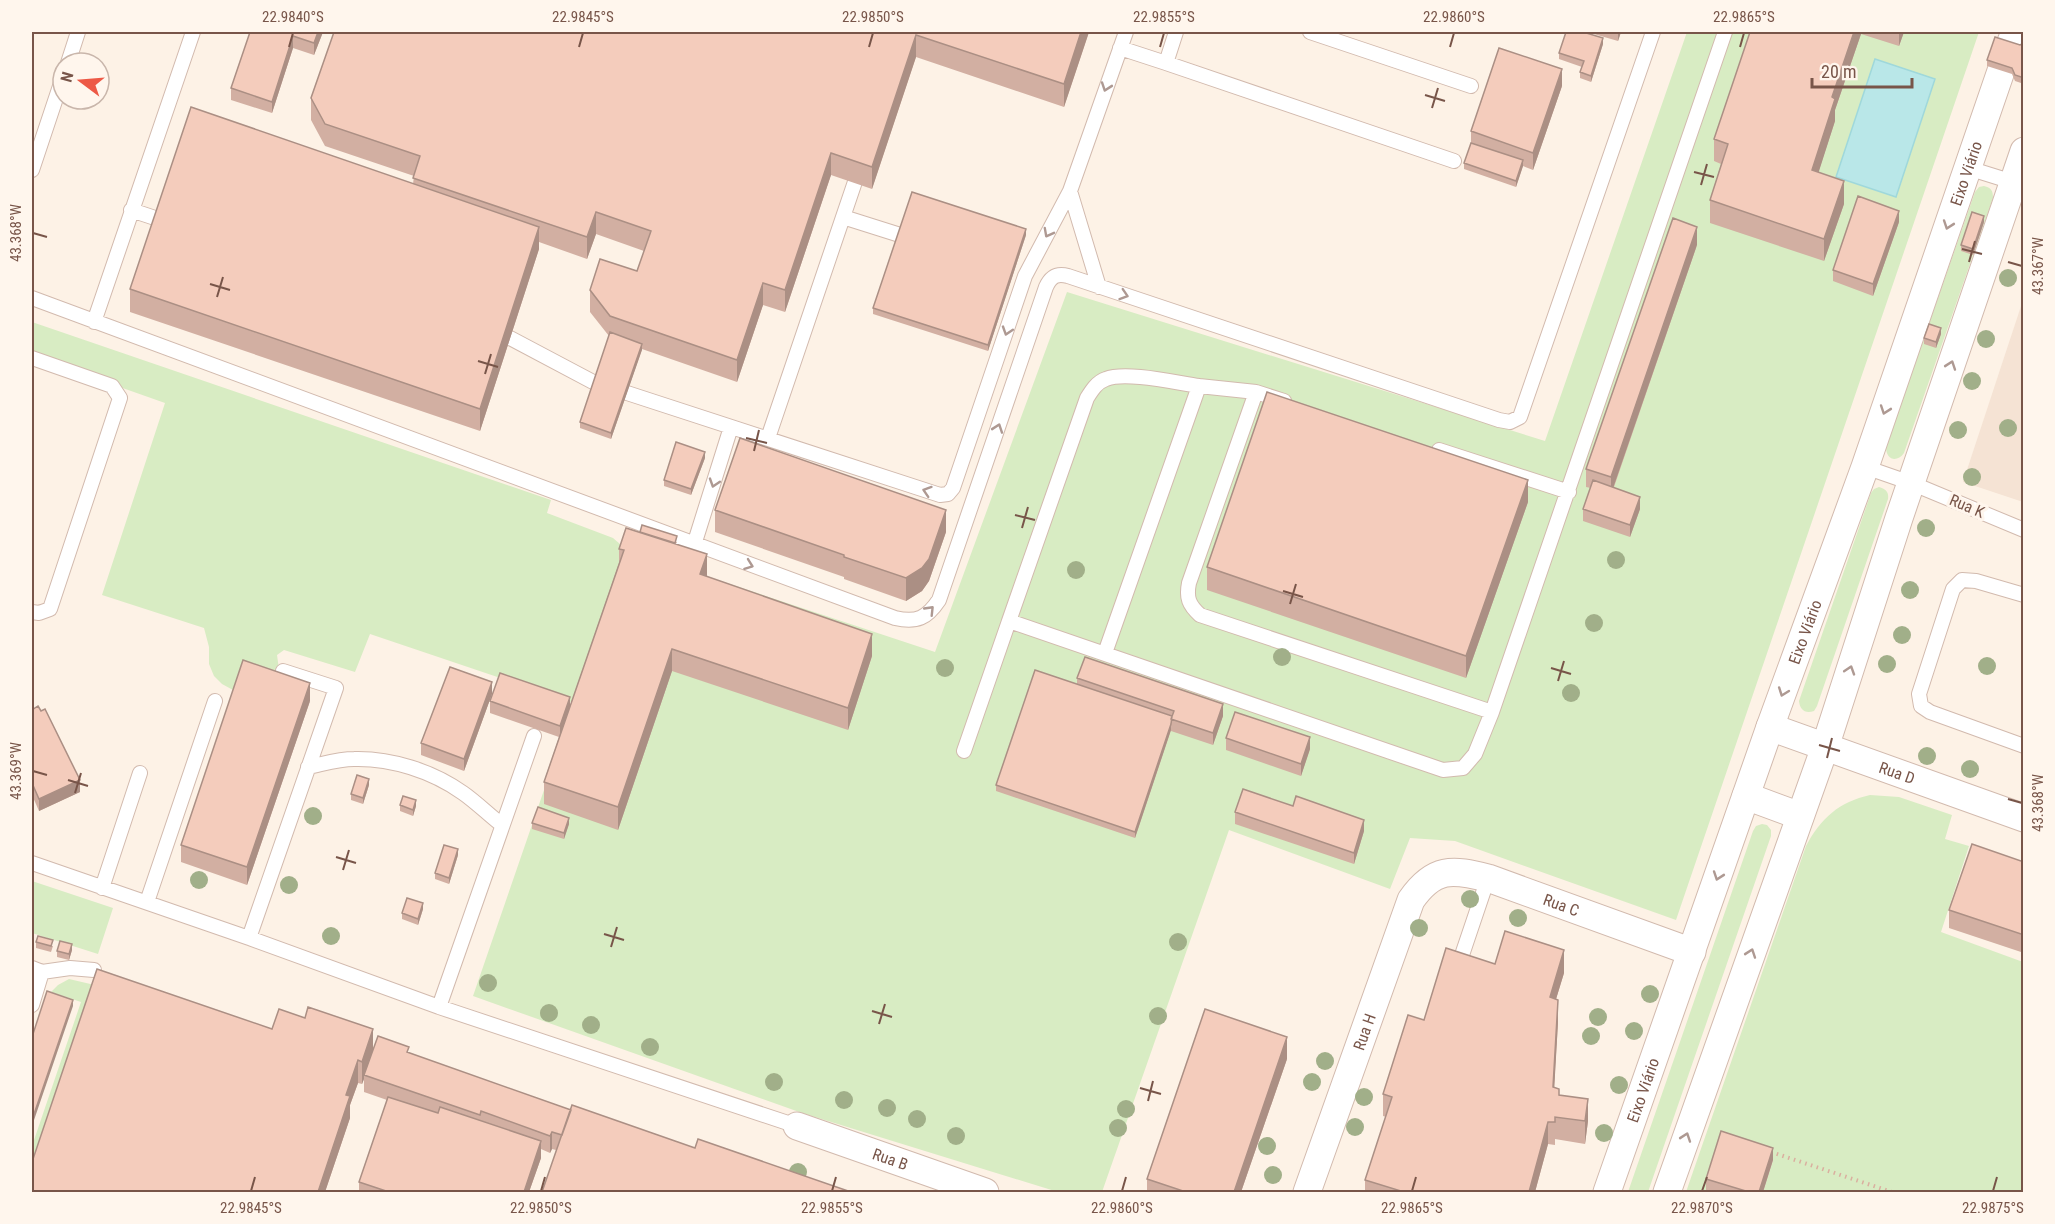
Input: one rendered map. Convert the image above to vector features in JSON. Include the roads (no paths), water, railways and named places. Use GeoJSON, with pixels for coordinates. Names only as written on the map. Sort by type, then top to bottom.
{"type":"FeatureCollection","features":[{"type":"Feature","properties":{"kind":"street","name":"Eixo Viário"},"geometry":{"type":"LineString","coordinates":[[1607,1192],[1770,727],[1865,467],[2008,50]]}},
{"type":"Feature","properties":{"kind":"street"},"geometry":{"type":"LineString","coordinates":[[1667,1192],[1825,747],[1911,483],[2018,183],[2024,151]]}},
{"type":"Feature","properties":{"kind":"street","name":"Rua D"},"geometry":{"type":"LineString","coordinates":[[1770,727],[2024,818]]}},
{"type":"Feature","properties":{"kind":"street"},"geometry":{"type":"LineString","coordinates":[[1746,796],[1800,816]]}},
{"type":"Feature","properties":{"kind":"street","name":"Rua C"},"geometry":{"type":"LineString","coordinates":[[1430,879],[1443,873],[1460,871],[1488,878],[1692,952]]}},
{"type":"Feature","properties":{"kind":"street","name":"Rua H"},"geometry":{"type":"LineString","coordinates":[[1307,1192],[1411,900],[1430,879]]}},
{"type":"Feature","properties":{"kind":"street","name":"Rua B"},"geometry":{"type":"LineString","coordinates":[[797,1126],[985,1192]]}},
{"type":"Feature","properties":{"kind":"lane"},"geometry":{"type":"LineString","coordinates":[[72,51],[78,32]]}},
{"type":"Feature","properties":{"kind":"lane"},"geometry":{"type":"LineString","coordinates":[[94,322],[193,32]]}},
{"type":"Feature","properties":{"kind":"lane"},"geometry":{"type":"LineString","coordinates":[[627,393],[940,495],[948,494],[957,477],[1019,274],[1070,191],[1126,32]]}},
{"type":"Feature","properties":{"kind":"lane"},"geometry":{"type":"LineString","coordinates":[[1166,63],[1176,32]]}},
{"type":"Feature","properties":{"kind":"lane"},"geometry":{"type":"LineString","coordinates":[[1310,32],[1471,86]]}},
{"type":"Feature","properties":{"kind":"lane"},"geometry":{"type":"LineString","coordinates":[[32,298],[694,545],[908,621],[920,619],[931,612],[939,600],[1050,278],[1061,274],[1498,420],[1510,422],[1520,417],[1653,32]]}},
{"type":"Feature","properties":{"kind":"lane"},"geometry":{"type":"LineString","coordinates":[[1009,621],[1443,770],[1463,768],[1475,754],[1492,712],[1725,32]]}},
{"type":"Feature","properties":{"kind":"lane"},"geometry":{"type":"LineString","coordinates":[[1120,48],[1454,162]]}},
{"type":"Feature","properties":{"kind":"lane"},"geometry":{"type":"LineString","coordinates":[[32,170],[52,111]]}},
{"type":"Feature","properties":{"kind":"lane"},"geometry":{"type":"LineString","coordinates":[[768,438],[865,151]]}},
{"type":"Feature","properties":{"kind":"lane"},"geometry":{"type":"LineString","coordinates":[[1968,168],[2018,183]]}},
{"type":"Feature","properties":{"kind":"lane"},"geometry":{"type":"LineString","coordinates":[[1070,191],[1099,287]]}},
{"type":"Feature","properties":{"kind":"lane"},"geometry":{"type":"LineString","coordinates":[[131,210],[161,220]]}},
{"type":"Feature","properties":{"kind":"lane"},"geometry":{"type":"LineString","coordinates":[[843,217],[900,235]]}},
{"type":"Feature","properties":{"kind":"lane"},"geometry":{"type":"LineString","coordinates":[[510,338],[595,383]]}},
{"type":"Feature","properties":{"kind":"lane"},"geometry":{"type":"LineString","coordinates":[[32,358],[112,386],[120,398],[50,609],[39,613],[32,612]]}},
{"type":"Feature","properties":{"kind":"lane"},"geometry":{"type":"LineString","coordinates":[[964,751],[1087,398],[1095,386],[1106,378],[1123,375],[1256,392],[1300,406]]}},
{"type":"Feature","properties":{"kind":"lane"},"geometry":{"type":"LineString","coordinates":[[1105,653],[1199,386]]}},
{"type":"Feature","properties":{"kind":"lane"},"geometry":{"type":"LineString","coordinates":[[1256,392],[1189,583],[1187,594],[1190,606],[1200,615],[1492,712]]}},
{"type":"Feature","properties":{"kind":"lane"},"geometry":{"type":"LineString","coordinates":[[694,545],[731,427]]}},
{"type":"Feature","properties":{"kind":"lane"},"geometry":{"type":"LineString","coordinates":[[1423,445],[1569,492]]}},
{"type":"Feature","properties":{"kind":"lane","name":"Rua K"},"geometry":{"type":"LineString","coordinates":[[1865,467],[1911,483],[2024,530]]}},
{"type":"Feature","properties":{"kind":"lane"},"geometry":{"type":"LineString","coordinates":[[2024,595],[1976,581],[1962,580],[1953,589],[1919,694],[1921,706],[1930,712],[2024,746]]}},
{"type":"Feature","properties":{"kind":"lane"},"geometry":{"type":"LineString","coordinates":[[249,938],[336,687],[283,671]]}},
{"type":"Feature","properties":{"kind":"lane"},"geometry":{"type":"LineString","coordinates":[[147,902],[215,701]]}},
{"type":"Feature","properties":{"kind":"lane"},"geometry":{"type":"LineString","coordinates":[[439,1007],[534,736]]}},
{"type":"Feature","properties":{"kind":"lane"},"geometry":{"type":"LineString","coordinates":[[308,767],[353,759],[383,761],[411,767],[444,781],[463,793],[502,825]]}},
{"type":"Feature","properties":{"kind":"lane"},"geometry":{"type":"LineString","coordinates":[[102,888],[140,773]]}},
{"type":"Feature","properties":{"kind":"lane"},"geometry":{"type":"LineString","coordinates":[[32,863],[439,1007],[797,1126]]}},
{"type":"Feature","properties":{"kind":"lane"},"geometry":{"type":"LineString","coordinates":[[1461,958],[1488,878]]}},
{"type":"Feature","properties":{"kind":"lane"},"geometry":{"type":"LineString","coordinates":[[32,1005],[37,970],[70,968],[94,970]]}},
{"type":"Feature","properties":{"kind":"water"},"geometry":{"type":"Polygon","coordinates":[[[1875,59],[1935,79],[1896,197],[1836,177],[1875,59]]]}}]}
